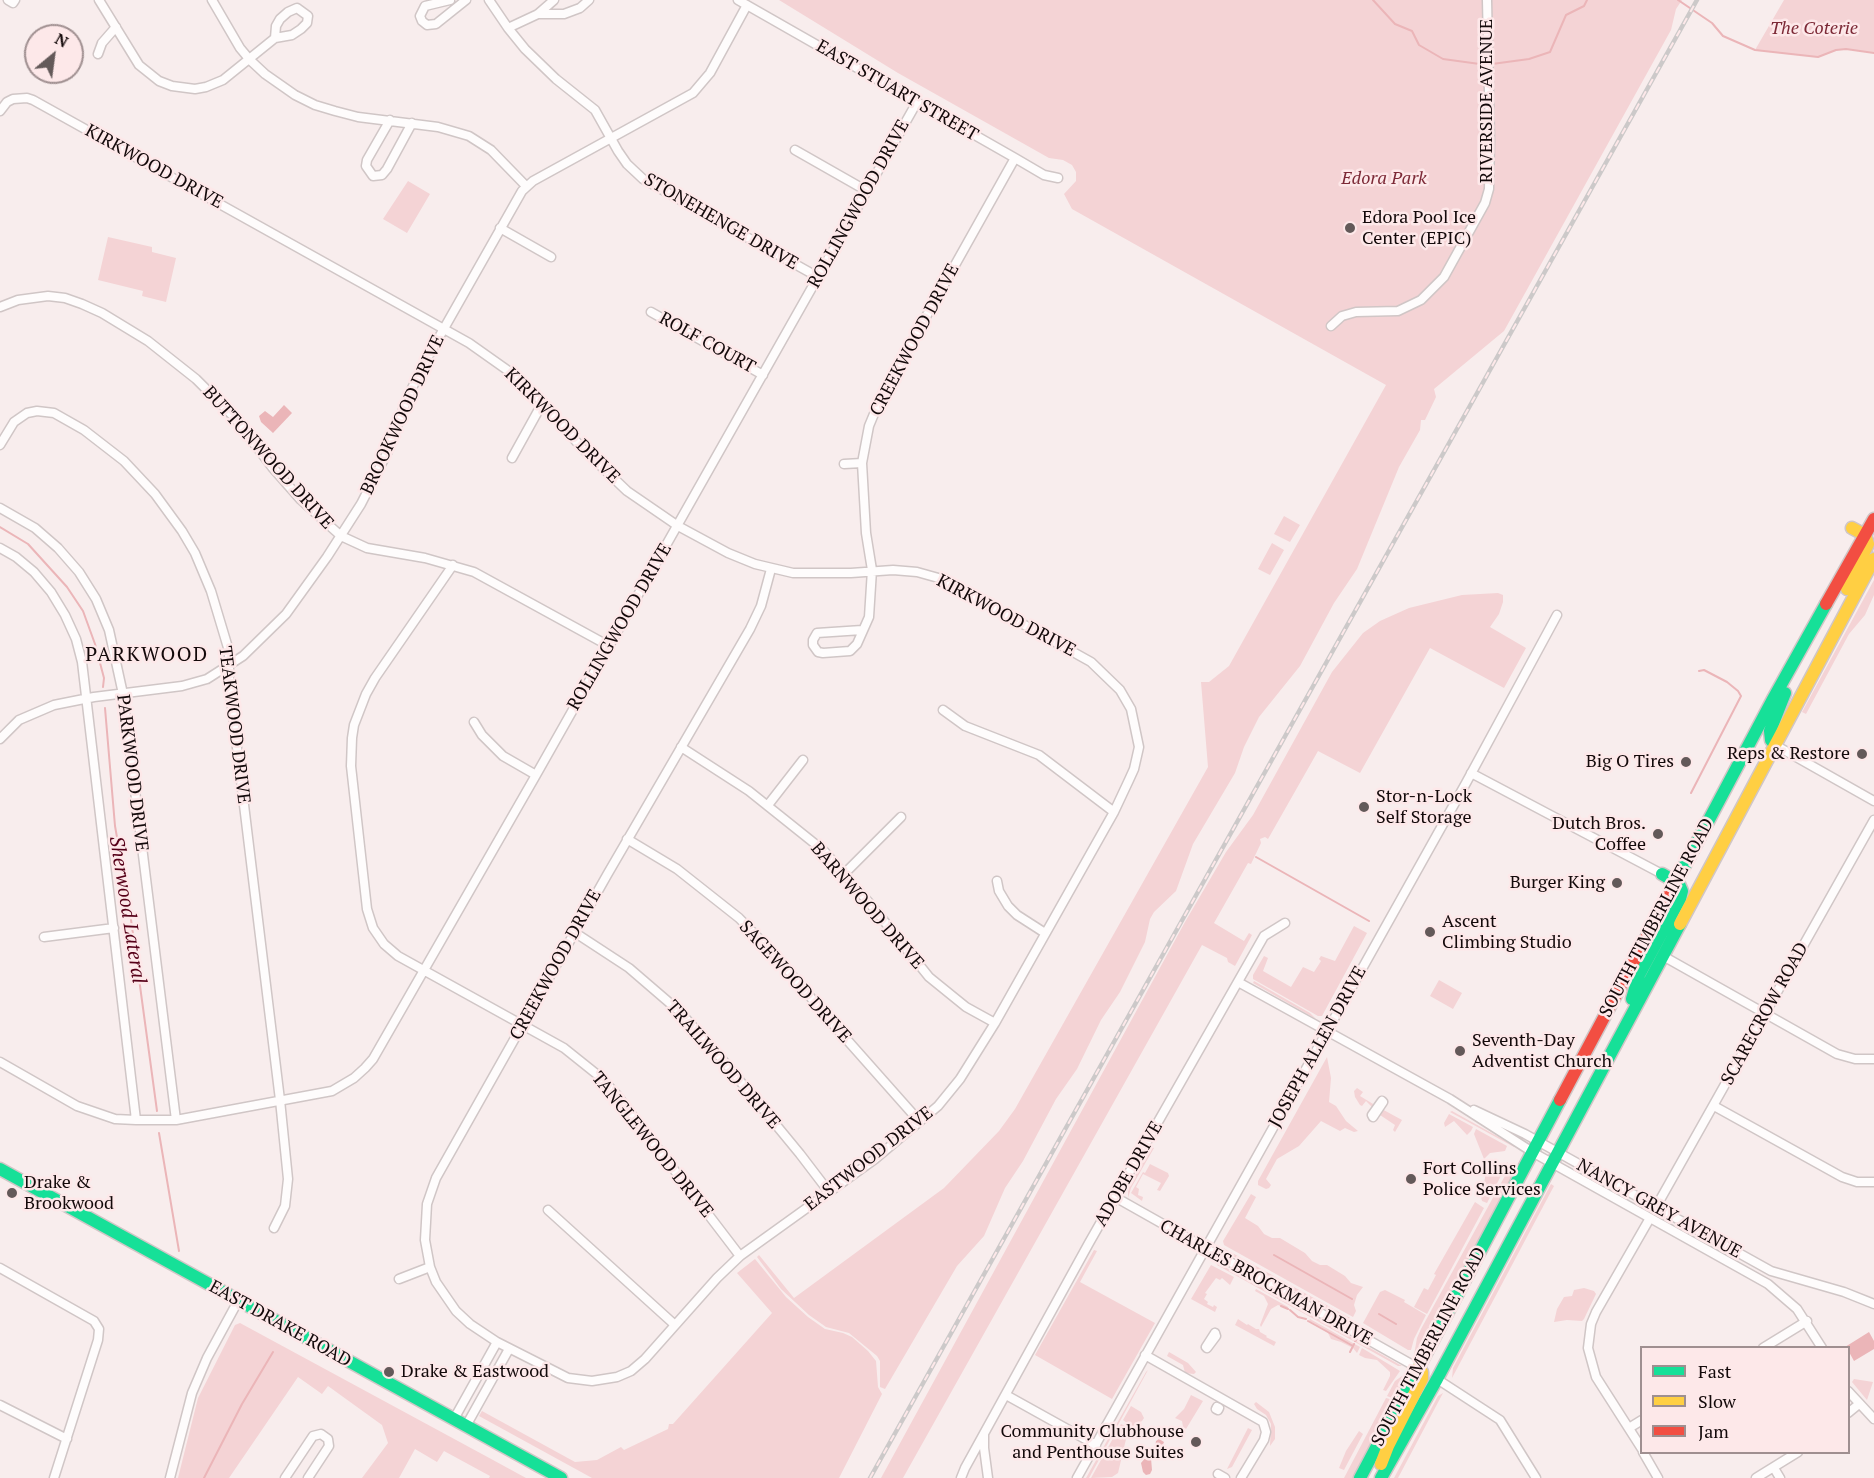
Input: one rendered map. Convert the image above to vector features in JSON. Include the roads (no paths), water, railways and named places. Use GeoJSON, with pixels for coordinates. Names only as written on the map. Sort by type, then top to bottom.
{"type":"FeatureCollection","features":[{"type":"Feature","properties":{"kind":"main road","name":"SOUTH TIMBERLINE ROAD"},"geometry":{"type":"LineString","coordinates":[[1359,1478],[1676,881],[1874,519]]}},
{"type":"Feature","properties":{"kind":"main road"},"geometry":{"type":"LineString","coordinates":[[1816,665],[1826,631],[1867,548],[1865,535],[1852,528]]}},
{"type":"Feature","properties":{"kind":"main road","name":"SOUTH TIMBERLINE ROAD"},"geometry":{"type":"LineString","coordinates":[[1380,1478],[1437,1379],[1874,559]]}},
{"type":"Feature","properties":{"kind":"main road"},"geometry":{"type":"LineString","coordinates":[[1775,746],[1771,740],[1770,731],[1809,635]]}},
{"type":"Feature","properties":{"kind":"main road"},"geometry":{"type":"LineString","coordinates":[[1632,1010],[1632,995],[1639,975],[1680,899],[1682,887],[1662,874]]}},
{"type":"Feature","properties":{"kind":"main road","name":"EAST DRAKE ROAD"},"geometry":{"type":"LineString","coordinates":[[0,1169],[561,1478]]}},
{"type":"Feature","properties":{"kind":"main road"},"geometry":{"type":"LineString","coordinates":[[1437,1379],[1430,1371],[1430,1364],[1458,1311],[1468,1274]]}},
{"type":"Feature","properties":{"kind":"main road"},"geometry":{"type":"LineString","coordinates":[[1380,1478],[1382,1460],[1422,1379],[1422,1372],[1418,1368]]}},
{"type":"Feature","properties":{"kind":"street"},"geometry":{"type":"LineString","coordinates":[[8,0],[13,3],[15,0]]}},
{"type":"Feature","properties":{"kind":"street"},"geometry":{"type":"LineString","coordinates":[[99,0],[139,65],[159,81],[172,86],[195,89],[223,80],[275,38]]}},
{"type":"Feature","properties":{"kind":"street"},"geometry":{"type":"LineString","coordinates":[[212,0],[240,48],[276,83],[315,105],[358,117],[454,130],[469,136],[491,150],[526,186]]}},
{"type":"Feature","properties":{"kind":"street"},"geometry":{"type":"LineString","coordinates":[[450,0],[425,6],[420,16],[422,21],[427,25],[436,24],[466,0]]}},
{"type":"Feature","properties":{"kind":"street","name":"STONEHENGE DRIVE"},"geometry":{"type":"LineString","coordinates":[[489,0],[508,28],[540,65],[595,110],[627,164],[643,179],[818,277]]}},
{"type":"Feature","properties":{"kind":"street"},"geometry":{"type":"LineString","coordinates":[[508,28],[538,14],[554,0]]}},
{"type":"Feature","properties":{"kind":"street"},"geometry":{"type":"LineString","coordinates":[[538,14],[564,14],[580,8],[589,0]]}},
{"type":"Feature","properties":{"kind":"street","name":"EAST STUART STREET"},"geometry":{"type":"LineString","coordinates":[[738,0],[1015,158],[1044,174],[1058,178]]}},
{"type":"Feature","properties":{"kind":"street","name":"RIVERSIDE AVENUE"},"geometry":{"type":"LineString","coordinates":[[1331,326],[1342,316],[1389,313],[1407,308],[1421,300],[1444,277],[1485,203],[1489,189],[1487,0]]}},
{"type":"Feature","properties":{"kind":"street","name":"BROOKWOOD DRIVE"},"geometry":{"type":"LineString","coordinates":[[0,740],[19,720],[54,705],[197,683],[228,667],[243,656],[286,614],[341,536],[372,484],[387,453],[407,399],[444,328],[526,186],[682,100],[702,84],[747,5]]}},
{"type":"Feature","properties":{"kind":"street"},"geometry":{"type":"LineString","coordinates":[[98,54],[102,43],[116,27]]}},
{"type":"Feature","properties":{"kind":"street","name":"KIRKWOOD DRIVE"},"geometry":{"type":"LineString","coordinates":[[0,111],[7,102],[13,99],[33,100],[444,328],[490,357],[543,402],[601,468],[650,508],[728,553],[755,564],[793,573],[851,573],[873,570],[917,572],[942,579],[1091,662],[1120,690],[1131,709]]}},
{"type":"Feature","properties":{"kind":"street","name":"ROLLINGWOOD DRIVE"},"geometry":{"type":"LineString","coordinates":[[0,1062],[86,1109],[115,1119],[176,1120],[332,1090],[354,1078],[373,1059],[917,102]]}},
{"type":"Feature","properties":{"kind":"street"},"geometry":{"type":"LineString","coordinates":[[390,120],[367,160],[366,166],[373,176],[382,175],[387,169],[412,123]]}},
{"type":"Feature","properties":{"kind":"street"},"geometry":{"type":"LineString","coordinates":[[795,150],[867,190]]}},
{"type":"Feature","properties":{"kind":"street","name":"CREEKWOOD DRIVE"},"geometry":{"type":"LineString","coordinates":[[862,630],[868,617],[873,570],[866,533],[862,463],[869,426],[881,397],[1015,158]]}},
{"type":"Feature","properties":{"kind":"street"},"geometry":{"type":"LineString","coordinates":[[500,228],[551,257]]}},
{"type":"Feature","properties":{"kind":"street","name":"BUTTONWOOD DRIVE"},"geometry":{"type":"LineString","coordinates":[[0,307],[33,296],[64,298],[102,313],[148,341],[196,379],[221,404],[301,500],[341,536],[367,548],[425,558],[474,572],[498,583],[609,646]]}},
{"type":"Feature","properties":{"kind":"street","name":"ROLF COURT"},"geometry":{"type":"LineString","coordinates":[[651,312],[763,375]]}},
{"type":"Feature","properties":{"kind":"street"},"geometry":{"type":"LineString","coordinates":[[512,458],[543,402]]}},
{"type":"Feature","properties":{"kind":"street","name":"TEAKWOOD DRIVE"},"geometry":{"type":"LineString","coordinates":[[0,445],[9,428],[20,417],[37,411],[60,415],[84,430],[132,469],[171,514],[195,553],[211,591],[229,651],[228,667],[280,1100],[288,1186],[285,1206],[274,1228]]}},
{"type":"Feature","properties":{"kind":"street"},"geometry":{"type":"LineString","coordinates":[[844,464],[862,463]]}},
{"type":"Feature","properties":{"kind":"street","name":"PARKWOOD DRIVE"},"geometry":{"type":"LineString","coordinates":[[0,508],[35,528],[58,548],[79,572],[96,599],[109,630],[176,1120]]}},
{"type":"Feature","properties":{"kind":"street","name":"PARKWOOD DRIVE"},"geometry":{"type":"LineString","coordinates":[[0,548],[16,557],[34,572],[51,592],[76,639],[82,662],[90,698],[136,1120]]}},
{"type":"Feature","properties":{"kind":"street","name":"TANGLEWOOD DRIVE"},"geometry":{"type":"LineString","coordinates":[[453,565],[375,678],[358,713],[352,738],[351,766],[368,916],[384,944],[398,956],[564,1048],[599,1076],[617,1095],[740,1256]]}},
{"type":"Feature","properties":{"kind":"street","name":"CREEKWOOD DRIVE"},"geometry":{"type":"LineString","coordinates":[[509,1349],[470,1324],[456,1311],[436,1282],[430,1267],[425,1240],[425,1221],[431,1189],[574,932],[756,618],[771,568]]}},
{"type":"Feature","properties":{"kind":"street","name":"JOSEPH ALLEN DRIVE"},"geometry":{"type":"LineString","coordinates":[[1077,1478],[1557,615]]}},
{"type":"Feature","properties":{"kind":"street"},"geometry":{"type":"LineString","coordinates":[[862,630],[857,644],[850,651],[823,653],[818,652],[813,645],[817,633],[862,630]]}},
{"type":"Feature","properties":{"kind":"street","name":"EASTWOOD DRIVE"},"geometry":{"type":"LineString","coordinates":[[509,1349],[568,1378],[592,1381],[617,1377],[631,1371],[645,1359],[717,1278],[740,1256],[875,1159],[938,1106],[960,1079],[995,1023],[1114,812],[1134,769],[1139,747],[1131,709]]}},
{"type":"Feature","properties":{"kind":"street"},"geometry":{"type":"LineString","coordinates":[[943,710],[965,726],[1039,754],[1114,812]]}},
{"type":"Feature","properties":{"kind":"street"},"geometry":{"type":"LineString","coordinates":[[474,722],[482,735],[503,756],[536,775]]}},
{"type":"Feature","properties":{"kind":"street"},"geometry":{"type":"LineString","coordinates":[[1775,746],[1874,801]]}},
{"type":"Feature","properties":{"kind":"street","name":"BARNWOOD DRIVE"},"geometry":{"type":"LineString","coordinates":[[681,747],[716,768],[768,805],[824,851],[929,977],[966,1007],[995,1023]]}},
{"type":"Feature","properties":{"kind":"street"},"geometry":{"type":"LineString","coordinates":[[768,805],[802,760]]}},
{"type":"Feature","properties":{"kind":"street"},"geometry":{"type":"LineString","coordinates":[[1471,772],[1662,874]]}},
{"type":"Feature","properties":{"kind":"street"},"geometry":{"type":"LineString","coordinates":[[844,874],[901,817]]}},
{"type":"Feature","properties":{"kind":"street","name":"SCARECROW ROAD"},"geometry":{"type":"LineString","coordinates":[[1656,1207],[1874,820]]}},
{"type":"Feature","properties":{"kind":"street","name":"SAGEWOOD DRIVE"},"geometry":{"type":"LineString","coordinates":[[627,839],[677,869],[739,918],[782,962],[833,1024],[919,1121]]}},
{"type":"Feature","properties":{"kind":"street"},"geometry":{"type":"LineString","coordinates":[[997,881],[1008,906],[1017,915],[1045,933]]}},
{"type":"Feature","properties":{"kind":"street","name":"ADOBE DRIVE"},"geometry":{"type":"LineString","coordinates":[[961,1478],[1115,1197],[1264,936],[1285,923]]}},
{"type":"Feature","properties":{"kind":"street"},"geometry":{"type":"LineString","coordinates":[[44,937],[114,928]]}},
{"type":"Feature","properties":{"kind":"street","name":"TRAILWOOD DRIVE"},"geometry":{"type":"LineString","coordinates":[[574,932],[629,968],[679,1011],[722,1058],[829,1192]]}},
{"type":"Feature","properties":{"kind":"street"},"geometry":{"type":"LineString","coordinates":[[1663,956],[1837,1054],[1855,1059],[1874,1059]]}},
{"type":"Feature","properties":{"kind":"street","name":"NANCY GREY AVENUE"},"geometry":{"type":"LineString","coordinates":[[1238,982],[1554,1157],[1656,1207],[1771,1271],[1850,1294],[1874,1304]]}},
{"type":"Feature","properties":{"kind":"street"},"geometry":{"type":"LineString","coordinates":[[1714,1106],[1842,1178],[1857,1182],[1874,1182]]}},
{"type":"Feature","properties":{"kind":"street","name":"NANCY GREY AVENUE"},"geometry":{"type":"LineString","coordinates":[[1554,1157],[1650,1218],[1768,1284],[1792,1303],[1807,1321],[1821,1346]]}},
{"type":"Feature","properties":{"kind":"street","name":"CHARLES BROCKMAN DRIVE"},"geometry":{"type":"LineString","coordinates":[[1115,1197],[1418,1368]]}},
{"type":"Feature","properties":{"kind":"street"},"geometry":{"type":"LineString","coordinates":[[548,1210],[675,1325]]}},
{"type":"Feature","properties":{"kind":"street"},"geometry":{"type":"LineString","coordinates":[[1640,1447],[1596,1377],[1588,1348],[1589,1335],[1596,1312],[1650,1218]]}},
{"type":"Feature","properties":{"kind":"street"},"geometry":{"type":"LineString","coordinates":[[399,1279],[430,1267]]}},
{"type":"Feature","properties":{"kind":"street"},"geometry":{"type":"LineString","coordinates":[[0,1268],[94,1321],[99,1329],[98,1340],[54,1478]]}},
{"type":"Feature","properties":{"kind":"street"},"geometry":{"type":"LineString","coordinates":[[170,1478],[192,1393],[207,1358],[238,1301]]}},
{"type":"Feature","properties":{"kind":"street"},"geometry":{"type":"LineString","coordinates":[[1765,1346],[1807,1321]]}},
{"type":"Feature","properties":{"kind":"street"},"geometry":{"type":"LineString","coordinates":[[454,1419],[497,1342]]}},
{"type":"Feature","properties":{"kind":"street"},"geometry":{"type":"LineString","coordinates":[[466,1426],[509,1349]]}},
{"type":"Feature","properties":{"kind":"street"},"geometry":{"type":"LineString","coordinates":[[1144,1355],[1261,1419],[1266,1432],[1241,1478]]}},
{"type":"Feature","properties":{"kind":"street"},"geometry":{"type":"LineString","coordinates":[[1437,1379],[1500,1420],[1536,1478]]}},
{"type":"Feature","properties":{"kind":"street"},"geometry":{"type":"LineString","coordinates":[[1850,1393],[1874,1419]]}},
{"type":"Feature","properties":{"kind":"street"},"geometry":{"type":"LineString","coordinates":[[1006,1395],[1096,1444]]}},
{"type":"Feature","properties":{"kind":"street"},"geometry":{"type":"LineString","coordinates":[[1850,1411],[1859,1404]]}},
{"type":"Feature","properties":{"kind":"street"},"geometry":{"type":"LineString","coordinates":[[0,1405],[67,1439]]}},
{"type":"Feature","properties":{"kind":"street"},"geometry":{"type":"LineString","coordinates":[[1629,1428],[1640,1421]]}},
{"type":"Feature","properties":{"kind":"street"},"geometry":{"type":"LineString","coordinates":[[286,1477],[313,1436],[321,1434],[328,1440],[329,1446],[308,1478]]}},
{"type":"Feature","properties":{"kind":"street"},"geometry":{"type":"LineString","coordinates":[[984,1435],[988,1478]]}},
{"type":"Feature","properties":{"kind":"street"},"geometry":{"type":"LineString","coordinates":[[1644,1454],[1659,1478]]}},
{"type":"Feature","properties":{"kind":"street"},"geometry":{"type":"LineString","coordinates":[[1756,1478],[1795,1454]]}},
{"type":"Feature","properties":{"kind":"street"},"geometry":{"type":"LineString","coordinates":[[1774,1468],[1780,1478]]}},
{"type":"Feature","properties":{"kind":"waterway"},"geometry":{"type":"LineString","coordinates":[[1373,0],[1395,24],[1412,31],[1419,45],[1443,59],[1487,65]]}},
{"type":"Feature","properties":{"kind":"waterway"},"geometry":{"type":"LineString","coordinates":[[1492,64],[1529,59],[1550,52],[1566,15],[1584,6],[1587,0]]}},
{"type":"Feature","properties":{"kind":"waterway"},"geometry":{"type":"LineString","coordinates":[[1678,0],[1712,23],[1723,36],[1755,50],[1818,57],[1846,49],[1874,53]]}},
{"type":"Feature","properties":{"kind":"waterway","name":"Sherwood Lateral"},"geometry":{"type":"LineString","coordinates":[[0,527],[28,544],[67,587],[83,611],[104,678],[103,687]]}},
{"type":"Feature","properties":{"kind":"waterway"},"geometry":{"type":"LineString","coordinates":[[1691,793],[1741,696],[1727,682],[1704,670],[1699,671]]}},
{"type":"Feature","properties":{"kind":"waterway","name":"Sherwood Lateral"},"geometry":{"type":"LineString","coordinates":[[105,708],[115,826],[129,905],[157,1111]]}},
{"type":"Feature","properties":{"kind":"waterway"},"geometry":{"type":"LineString","coordinates":[[1256,857],[1369,921]]}},
{"type":"Feature","properties":{"kind":"waterway","name":"Sherwood Lateral"},"geometry":{"type":"LineString","coordinates":[[159,1133],[179,1251]]}},
{"type":"Feature","properties":{"kind":"waterway"},"geometry":{"type":"LineString","coordinates":[[1274,1255],[1352,1299]]}},
{"type":"Feature","properties":{"kind":"waterway"},"geometry":{"type":"LineString","coordinates":[[1281,1306],[1288,1309]]}},
{"type":"Feature","properties":{"kind":"waterway"},"geometry":{"type":"LineString","coordinates":[[1290,1310],[1298,1317],[1306,1319]]}},
{"type":"Feature","properties":{"kind":"waterway"},"geometry":{"type":"LineString","coordinates":[[1379,1314],[1396,1324]]}},
{"type":"Feature","properties":{"kind":"waterway"},"geometry":{"type":"LineString","coordinates":[[1308,1321],[1353,1346]]}},
{"type":"Feature","properties":{"kind":"waterway"},"geometry":{"type":"LineString","coordinates":[[1350,1352],[1354,1344]]}},
{"type":"Feature","properties":{"kind":"waterway","name":"Sherwood Lateral"},"geometry":{"type":"LineString","coordinates":[[204,1478],[242,1404],[273,1352]]}},
{"type":"Feature","properties":{"kind":"railway"},"geometry":{"type":"LineString","coordinates":[[870,1478],[1697,0]]}},
{"type":"Feature","properties":{"kind":"place","name":"Edora Pool Ice Center (EPIC)"},"geometry":{"type":"Point","coordinates":[1350,228]}},
{"type":"Feature","properties":{"kind":"place","name":"Reps & Restore"},"geometry":{"type":"Point","coordinates":[1862,754]}},
{"type":"Feature","properties":{"kind":"place","name":"Big O Tires"},"geometry":{"type":"Point","coordinates":[1686,762]}},
{"type":"Feature","properties":{"kind":"place","name":"Stor-n-Lock Self Storage"},"geometry":{"type":"Point","coordinates":[1364,807]}},
{"type":"Feature","properties":{"kind":"place","name":"Dutch Bros. Coffee"},"geometry":{"type":"Point","coordinates":[1658,834]}},
{"type":"Feature","properties":{"kind":"place","name":"Burger King"},"geometry":{"type":"Point","coordinates":[1617,883]}},
{"type":"Feature","properties":{"kind":"place","name":"Ascent Climbing Studio"},"geometry":{"type":"Point","coordinates":[1430,932]}},
{"type":"Feature","properties":{"kind":"place","name":"Seventh-Day Adventist Church"},"geometry":{"type":"Point","coordinates":[1460,1051]}},
{"type":"Feature","properties":{"kind":"place","name":"Fort Collins Police Services"},"geometry":{"type":"Point","coordinates":[1411,1179]}},
{"type":"Feature","properties":{"kind":"place","name":"Drake & Brookwood"},"geometry":{"type":"Point","coordinates":[12,1193]}},
{"type":"Feature","properties":{"kind":"place","name":"Drake & Eastwood"},"geometry":{"type":"Point","coordinates":[389,1372]}},
{"type":"Feature","properties":{"kind":"place","name":"Community Clubhouse and Penthouse Suites"},"geometry":{"type":"Point","coordinates":[1196,1442]}},
{"type":"Feature","properties":{"kind":"district","name":"PARKWOOD"},"geometry":{"type":"Point","coordinates":[147,655]}},
{"type":"Feature","properties":{"kind":"park label","name":"The Coterie"},"geometry":{"type":"Point","coordinates":[1814,29]}},
{"type":"Feature","properties":{"kind":"park label","name":"Edora Park"},"geometry":{"type":"Point","coordinates":[1384,179]}}]}
